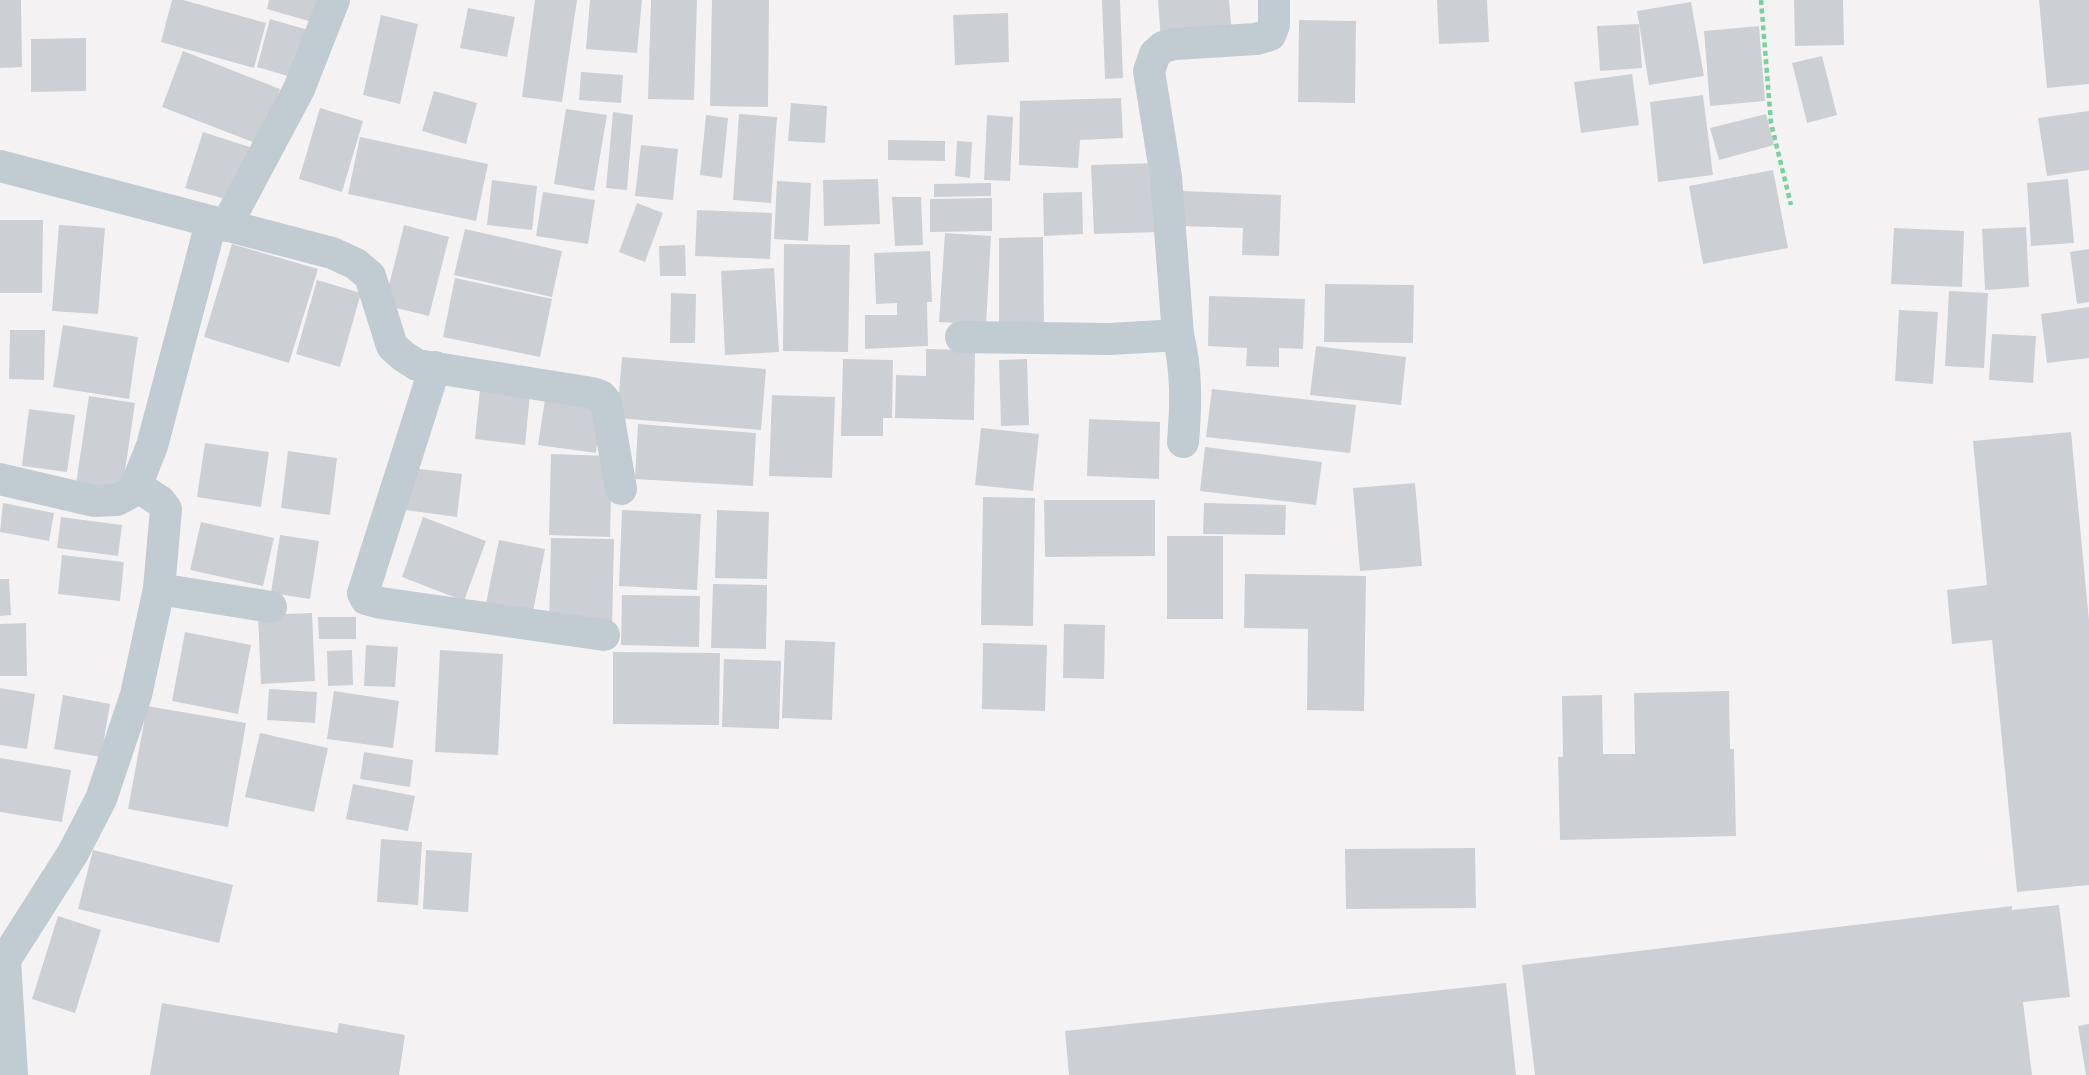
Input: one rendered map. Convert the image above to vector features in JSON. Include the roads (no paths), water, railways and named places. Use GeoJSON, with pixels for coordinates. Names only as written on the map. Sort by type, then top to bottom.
{"type":"FeatureCollection","features":[{"type":"Feature","properties":{"kind":"street"},"geometry":{"type":"LineString","coordinates":[[0,479],[94,501],[117,500],[136,486],[152,446],[218,224],[299,89],[334,0]]}},
{"type":"Feature","properties":{"kind":"street"},"geometry":{"type":"LineString","coordinates":[[1183,442],[1186,395],[1184,359],[1178,335],[1166,177],[1149,71],[1151,61],[1163,47],[1175,44],[1256,39],[1269,35],[1274,25],[1274,0]]}},
{"type":"Feature","properties":{"kind":"street"},"geometry":{"type":"LineString","coordinates":[[0,166],[332,253],[356,264],[370,276],[392,346],[417,365],[601,396],[606,402],[621,489]]}},
{"type":"Feature","properties":{"kind":"street"},"geometry":{"type":"LineString","coordinates":[[961,337],[1110,339],[1178,335]]}},
{"type":"Feature","properties":{"kind":"street"},"geometry":{"type":"LineString","coordinates":[[435,367],[395,499],[374,552],[363,593],[366,599],[604,635]]}},
{"type":"Feature","properties":{"kind":"street"},"geometry":{"type":"LineString","coordinates":[[12,1075],[5,960],[73,853],[101,799],[136,695],[159,589],[166,509],[160,501],[136,486]]}},
{"type":"Feature","properties":{"kind":"street"},"geometry":{"type":"LineString","coordinates":[[159,589],[271,607]]}}]}
